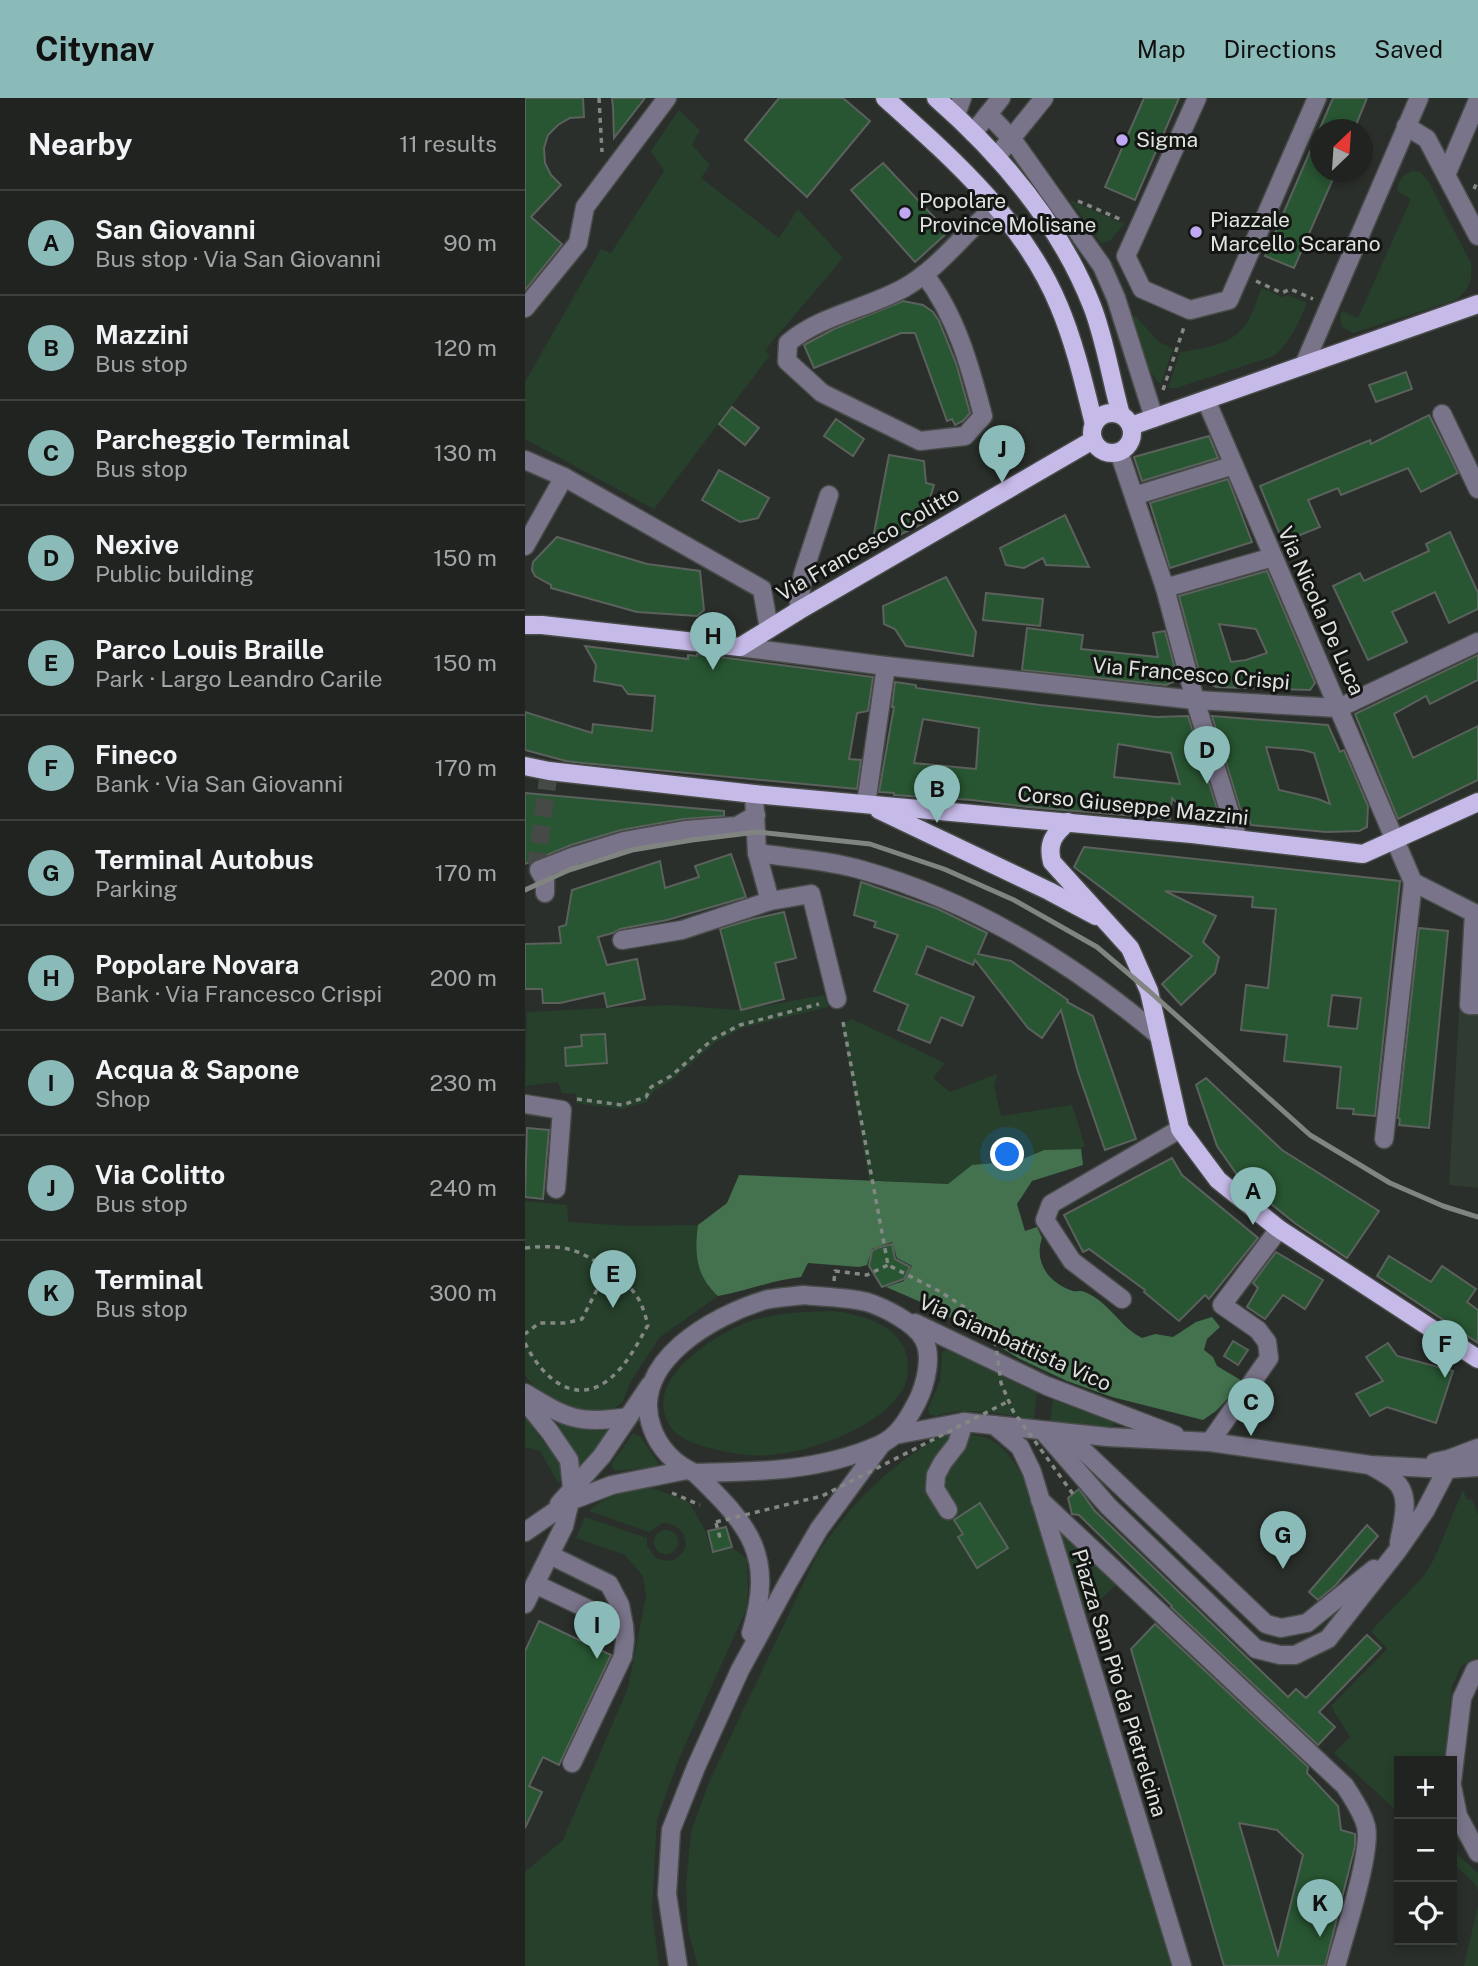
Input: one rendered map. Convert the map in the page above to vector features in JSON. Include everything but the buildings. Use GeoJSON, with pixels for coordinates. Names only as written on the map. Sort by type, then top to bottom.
{"type":"FeatureCollection","features":[{"type":"Feature","properties":{"kind":"main road"},"geometry":{"type":"LineString","coordinates":[[885,98],[965,171],[996,207],[1042,272],[1059,304],[1080,367],[1099,449],[1119,452],[1130,441],[1126,420],[1093,308],[1064,247],[997,156],[936,98]]}},
{"type":"Feature","properties":{"kind":"main road"},"geometry":{"type":"LineString","coordinates":[[1093,432],[1097,419],[1106,414],[1126,420],[1154,418],[1478,302],[1478,289]]}},
{"type":"Feature","properties":{"kind":"main road","name":"Via Francesco Colitto"},"geometry":{"type":"LineString","coordinates":[[740,647],[1093,432]]}},
{"type":"Feature","properties":{"kind":"main road","name":"Via Francesco Crispi"},"geometry":{"type":"LineString","coordinates":[[525,625],[740,647]]}},
{"type":"Feature","properties":{"kind":"main road","name":"Corso Giuseppe Mazzini"},"geometry":{"type":"LineString","coordinates":[[525,766],[549,772],[754,794],[1068,822],[1363,854],[1478,802]]}},
{"type":"Feature","properties":{"kind":"main road","name":"Corso Giuseppe Mazzini"},"geometry":{"type":"LineString","coordinates":[[866,804],[1049,891],[1109,923]]}},
{"type":"Feature","properties":{"kind":"main road"},"geometry":{"type":"LineString","coordinates":[[1068,822],[1051,842],[1049,852],[1052,862],[1131,948],[1149,990],[1180,1129],[1218,1180],[1279,1229],[1475,1358]]}},
{"type":"Feature","properties":{"kind":"street"},"geometry":{"type":"LineString","coordinates":[[525,308],[578,243],[585,207],[667,98]]}},
{"type":"Feature","properties":{"kind":"street"},"geometry":{"type":"LineString","coordinates":[[955,115],[962,98]]}},
{"type":"Feature","properties":{"kind":"street"},"geometry":{"type":"LineString","coordinates":[[973,133],[1001,98]]}},
{"type":"Feature","properties":{"kind":"street"},"geometry":{"type":"LineString","coordinates":[[997,156],[1044,98]]}},
{"type":"Feature","properties":{"kind":"street"},"geometry":{"type":"LineString","coordinates":[[1078,275],[1126,256],[1197,98]]}},
{"type":"Feature","properties":{"kind":"street"},"geometry":{"type":"LineString","coordinates":[[1126,256],[1142,289],[1190,310],[1229,300],[1317,98]]}},
{"type":"Feature","properties":{"kind":"street"},"geometry":{"type":"LineString","coordinates":[[1304,365],[1419,98]]}},
{"type":"Feature","properties":{"kind":"street"},"geometry":{"type":"LineString","coordinates":[[1446,175],[1478,100]]}},
{"type":"Feature","properties":{"kind":"street"},"geometry":{"type":"LineString","coordinates":[[988,114],[1012,139],[1102,266],[1117,298],[1154,418]]}},
{"type":"Feature","properties":{"kind":"street"},"geometry":{"type":"LineString","coordinates":[[1406,126],[1427,139],[1478,236]]}},
{"type":"Feature","properties":{"kind":"street"},"geometry":{"type":"LineString","coordinates":[[924,274],[939,292],[952,318],[973,377],[983,416],[965,436],[920,440],[822,393],[787,361],[788,343],[803,330],[904,288],[924,274],[996,207]]}},
{"type":"Feature","properties":{"kind":"street"},"geometry":{"type":"LineString","coordinates":[[1093,308],[1142,289]]}},
{"type":"Feature","properties":{"kind":"street","name":"Via Nicola De Luca"},"geometry":{"type":"LineString","coordinates":[[1206,400],[1413,883]]}},
{"type":"Feature","properties":{"kind":"street"},"geometry":{"type":"LineString","coordinates":[[1442,414],[1478,489]]}},
{"type":"Feature","properties":{"kind":"street"},"geometry":{"type":"LineString","coordinates":[[1119,452],[1165,588],[1195,700],[1238,839]]}},
{"type":"Feature","properties":{"kind":"street"},"geometry":{"type":"LineString","coordinates":[[525,460],[564,477],[762,589],[769,629]]}},
{"type":"Feature","properties":{"kind":"street"},"geometry":{"type":"LineString","coordinates":[[1134,496],[1234,465]]}},
{"type":"Feature","properties":{"kind":"street"},"geometry":{"type":"LineString","coordinates":[[525,546],[532,517],[564,477]]}},
{"type":"Feature","properties":{"kind":"street"},"geometry":{"type":"LineString","coordinates":[[798,611],[803,574],[829,495]]}},
{"type":"Feature","properties":{"kind":"street"},"geometry":{"type":"LineString","coordinates":[[1165,588],[1273,558]]}},
{"type":"Feature","properties":{"kind":"street","name":"Via Francesco Crispi"},"geometry":{"type":"LineString","coordinates":[[740,647],[1195,700],[1339,708],[1478,642]]}},
{"type":"Feature","properties":{"kind":"street"},"geometry":{"type":"LineString","coordinates":[[866,804],[886,666]]}},
{"type":"Feature","properties":{"kind":"street"},"geometry":{"type":"LineString","coordinates":[[754,794],[757,853],[770,901]]}},
{"type":"Feature","properties":{"kind":"street"},"geometry":{"type":"LineString","coordinates":[[545,894],[545,880],[539,870],[575,856],[653,835],[737,826],[755,815]]}},
{"type":"Feature","properties":{"kind":"street"},"geometry":{"type":"LineString","coordinates":[[757,853],[859,869],[939,895],[1032,943],[1121,1003],[1157,1034]]}},
{"type":"Feature","properties":{"kind":"street"},"geometry":{"type":"LineString","coordinates":[[1384,1139],[1413,883],[1474,913],[1469,1004],[1478,1005]]}},
{"type":"Feature","properties":{"kind":"street"},"geometry":{"type":"LineString","coordinates":[[622,940],[682,930],[770,901],[811,894],[837,999]]}},
{"type":"Feature","properties":{"kind":"street"},"geometry":{"type":"LineString","coordinates":[[525,1104],[562,1110],[556,1189]]}},
{"type":"Feature","properties":{"kind":"street"},"geometry":{"type":"LineString","coordinates":[[1122,1299],[1072,1261],[1045,1220],[1051,1204],[1180,1129]]}},
{"type":"Feature","properties":{"kind":"street"},"geometry":{"type":"LineString","coordinates":[[1210,1442],[1269,1358],[1267,1342],[1258,1330],[1222,1305],[1279,1229]]}},
{"type":"Feature","properties":{"kind":"street"},"geometry":{"type":"LineString","coordinates":[[525,1532],[566,1500],[602,1456],[672,1351],[708,1324],[768,1299],[803,1295],[865,1302],[899,1315],[924,1339],[928,1365],[922,1392],[819,1530],[740,1670],[695,1767],[671,1830],[667,1894],[678,1966]]}},
{"type":"Feature","properties":{"kind":"street","name":"Via Giambattista Vico"},"geometry":{"type":"LineString","coordinates":[[899,1315],[1047,1386],[1191,1441]]}},
{"type":"Feature","properties":{"kind":"street"},"geometry":{"type":"LineString","coordinates":[[654,1380],[648,1401],[650,1423],[656,1438],[668,1455],[691,1471],[737,1517],[751,1537],[759,1562],[761,1590],[758,1610],[740,1670]]}},
{"type":"Feature","properties":{"kind":"street"},"geometry":{"type":"LineString","coordinates":[[525,1393],[558,1413],[580,1421],[599,1422],[628,1417]]}},
{"type":"Feature","properties":{"kind":"street"},"geometry":{"type":"LineString","coordinates":[[525,1401],[569,1460],[564,1526],[525,1604]]}},
{"type":"Feature","properties":{"kind":"street"},"geometry":{"type":"LineString","coordinates":[[948,1510],[935,1489],[936,1475],[957,1444],[964,1422]]}},
{"type":"Feature","properties":{"kind":"street","name":"Via Giambattista Vico"},"geometry":{"type":"LineString","coordinates":[[888,1440],[964,1422],[1040,1432],[1210,1442],[1370,1465],[1447,1469],[1478,1467]]}},
{"type":"Feature","properties":{"kind":"street","name":"Piazza San Pio da Pietrelcina"},"geometry":{"type":"LineString","coordinates":[[994,1425],[1020,1447],[1032,1472],[1182,1966]]}},
{"type":"Feature","properties":{"kind":"street"},"geometry":{"type":"LineString","coordinates":[[1040,1432],[1108,1506],[1256,1649],[1280,1655],[1294,1655],[1328,1639],[1398,1550],[1425,1511],[1447,1469]]}},
{"type":"Feature","properties":{"kind":"street"},"geometry":{"type":"LineString","coordinates":[[1065,1433],[1266,1624],[1281,1628],[1307,1623],[1398,1550],[1405,1508],[1403,1494],[1397,1482],[1370,1465]]}},
{"type":"Feature","properties":{"kind":"street"},"geometry":{"type":"LineString","coordinates":[[566,1500],[612,1485],[691,1471],[769,1472],[829,1463],[888,1440]]}},
{"type":"Feature","properties":{"kind":"street","name":"Via Giambattista Vico"},"geometry":{"type":"LineString","coordinates":[[1408,1466],[1448,1459],[1478,1448]]}},
{"type":"Feature","properties":{"kind":"street"},"geometry":{"type":"LineString","coordinates":[[1040,1500],[1345,1786],[1358,1807],[1366,1828],[1366,1853],[1336,1966]]}},
{"type":"Feature","properties":{"kind":"street"},"geometry":{"type":"LineString","coordinates":[[550,1555],[608,1584],[620,1605],[624,1626],[623,1656],[572,1763]]}},
{"type":"Feature","properties":{"kind":"street"},"geometry":{"type":"LineString","coordinates":[[535,1584],[624,1626]]}},
{"type":"Feature","properties":{"kind":"street"},"geometry":{"type":"LineString","coordinates":[[1455,1756],[1462,1698],[1475,1670],[1478,1669]]}},
{"type":"Feature","properties":{"kind":"street"},"geometry":{"type":"LineString","coordinates":[[1457,1810],[1478,1853]]}},
{"type":"Feature","properties":{"kind":"path"},"geometry":{"type":"LineString","coordinates":[[599,98],[604,181]]}},
{"type":"Feature","properties":{"kind":"path"},"geometry":{"type":"LineString","coordinates":[[1047,188],[1139,227]]}},
{"type":"Feature","properties":{"kind":"path"},"geometry":{"type":"LineString","coordinates":[[1241,274],[1282,293],[1290,289],[1328,306]]}},
{"type":"Feature","properties":{"kind":"path"},"geometry":{"type":"LineString","coordinates":[[1154,418],[1190,310]]}},
{"type":"Feature","properties":{"kind":"path"},"geometry":{"type":"LineString","coordinates":[[562,1110],[563,1097],[622,1105],[646,1097],[651,1087],[671,1076],[713,1039],[740,1025],[837,999]]}},
{"type":"Feature","properties":{"kind":"path"},"geometry":{"type":"LineString","coordinates":[[843,1022],[888,1265]]}},
{"type":"Feature","properties":{"kind":"path"},"geometry":{"type":"LineString","coordinates":[[525,1248],[559,1246],[580,1251],[641,1300],[648,1325],[635,1349],[617,1372],[600,1385],[582,1390],[557,1385],[543,1373],[525,1343]]}},
{"type":"Feature","properties":{"kind":"path"},"geometry":{"type":"LineString","coordinates":[[832,1298],[835,1271],[867,1275],[888,1265]]}},
{"type":"Feature","properties":{"kind":"path"},"geometry":{"type":"LineString","coordinates":[[888,1265],[969,1310],[996,1345],[1001,1383],[1013,1411],[1073,1493]]}},
{"type":"Feature","properties":{"kind":"path"},"geometry":{"type":"LineString","coordinates":[[525,1334],[539,1323],[566,1323],[582,1319],[607,1270]]}},
{"type":"Feature","properties":{"kind":"path"},"geometry":{"type":"LineString","coordinates":[[716,1522],[822,1496],[1009,1401]]}},
{"type":"Feature","properties":{"kind":"path"},"geometry":{"type":"LineString","coordinates":[[1027,1442],[1031,1434],[1040,1432]]}},
{"type":"Feature","properties":{"kind":"path"},"geometry":{"type":"LineString","coordinates":[[669,1492],[702,1506]]}},
{"type":"Feature","properties":{"kind":"path"},"geometry":{"type":"LineString","coordinates":[[712,1512],[720,1541]]}},
{"type":"Feature","properties":{"kind":"shaded area"},"geometry":{"type":"Polygon","coordinates":[[[1464,926],[1478,927],[1478,1188],[1449,1185],[1464,926]]]}},
{"type":"Feature","properties":{"kind":"green space"},"geometry":{"type":"Polygon","coordinates":[[[679,110],[700,130],[692,145],[710,165],[701,178],[779,238],[798,209],[843,258],[765,350],[770,355],[654,509],[525,439],[525,382],[601,249],[611,253],[664,171],[651,151],[679,110]]]}},
{"type":"Feature","properties":{"kind":"green space"},"geometry":{"type":"Polygon","coordinates":[[[1412,171],[1420,172],[1428,181],[1471,263],[1469,284],[1456,300],[1353,333],[1342,327],[1340,316],[1342,311],[1358,318],[1411,199],[1397,191],[1401,178],[1412,171]]]}},
{"type":"Feature","properties":{"kind":"green space"},"geometry":{"type":"Polygon","coordinates":[[[1070,200],[1124,224],[1110,241],[1101,243],[1070,200]]]}},
{"type":"Feature","properties":{"kind":"green space"},"geometry":{"type":"Polygon","coordinates":[[[1262,288],[1282,297],[1288,295],[1307,303],[1293,332],[1280,350],[1274,356],[1176,388],[1168,388],[1180,352],[1207,347],[1233,337],[1248,320],[1262,288]]]}},
{"type":"Feature","properties":{"kind":"green space"},"geometry":{"type":"Polygon","coordinates":[[[1135,316],[1159,342],[1173,349],[1161,384],[1151,372],[1143,353],[1132,317],[1135,316]]]}},
{"type":"Feature","properties":{"kind":"green space"},"geometry":{"type":"Polygon","coordinates":[[[824,995],[828,1007],[742,1028],[716,1042],[671,1081],[654,1091],[647,1102],[622,1109],[576,1103],[576,1094],[562,1093],[558,1082],[525,1086],[527,1012],[668,1005],[741,1010],[824,995]]]}},
{"type":"Feature","properties":{"kind":"green space"},"geometry":{"type":"Polygon","coordinates":[[[852,1019],[945,1063],[933,1078],[950,1092],[997,1074],[994,1086],[1001,1116],[1072,1105],[1085,1146],[1081,1149],[1044,1150],[948,1184],[869,1180],[842,1024],[852,1019]]]}},
{"type":"Feature","properties":{"kind":"green space"},"geometry":{"type":"Polygon","coordinates":[[[1081,1149],[1083,1165],[1032,1181],[1017,1204],[1025,1231],[1037,1227],[1042,1238],[1041,1262],[1049,1276],[1070,1290],[1096,1298],[1130,1331],[1142,1338],[1155,1334],[1173,1337],[1196,1322],[1212,1317],[1220,1327],[1207,1339],[1204,1350],[1213,1357],[1217,1366],[1244,1382],[1216,1411],[1203,1420],[1112,1397],[1067,1381],[1020,1359],[930,1306],[886,1287],[904,1281],[912,1266],[897,1258],[892,1242],[872,1249],[867,1265],[859,1267],[808,1263],[801,1277],[718,1296],[705,1281],[698,1264],[698,1225],[727,1203],[739,1175],[948,1184],[972,1165],[1018,1161],[1044,1150],[1081,1149]]]}},
{"type":"Feature","properties":{"kind":"green space"},"geometry":{"type":"Polygon","coordinates":[[[525,1201],[567,1205],[568,1222],[628,1226],[698,1225],[698,1264],[705,1281],[718,1296],[660,1337],[631,1381],[623,1401],[611,1411],[580,1412],[560,1405],[540,1393],[525,1376],[525,1201]]]}},
{"type":"Feature","properties":{"kind":"green space"},"geometry":{"type":"Polygon","coordinates":[[[835,1311],[871,1320],[893,1333],[901,1342],[906,1353],[907,1378],[901,1392],[887,1409],[851,1432],[785,1453],[746,1455],[699,1445],[676,1433],[665,1416],[664,1398],[670,1381],[699,1350],[735,1328],[761,1318],[835,1311]]]}},
{"type":"Feature","properties":{"kind":"green space"},"geometry":{"type":"Polygon","coordinates":[[[947,1350],[1037,1393],[1034,1419],[972,1411],[936,1416],[929,1414],[928,1408],[940,1381],[942,1352],[947,1350]]]}},
{"type":"Feature","properties":{"kind":"green space"},"geometry":{"type":"Polygon","coordinates":[[[1053,1400],[1110,1419],[1114,1423],[1112,1428],[1050,1421],[1053,1400]]]}},
{"type":"Feature","properties":{"kind":"green space"},"geometry":{"type":"Polygon","coordinates":[[[525,1417],[564,1469],[559,1484],[540,1451],[525,1447],[525,1417]]]}},
{"type":"Feature","properties":{"kind":"green space"},"geometry":{"type":"Polygon","coordinates":[[[556,1420],[593,1431],[609,1430],[579,1467],[575,1452],[556,1420]]]}},
{"type":"Feature","properties":{"kind":"green space"},"geometry":{"type":"Polygon","coordinates":[[[633,1433],[641,1437],[658,1463],[656,1467],[615,1471],[611,1465],[633,1433]]]}},
{"type":"Feature","properties":{"kind":"green space"},"geometry":{"type":"Polygon","coordinates":[[[945,1434],[974,1435],[994,1441],[1009,1456],[1025,1481],[1172,1966],[698,1966],[688,1931],[686,1885],[691,1832],[709,1782],[817,1555],[843,1519],[873,1486],[925,1445],[945,1434]]]}},
{"type":"Feature","properties":{"kind":"green space"},"geometry":{"type":"Polygon","coordinates":[[[652,1488],[689,1502],[706,1532],[712,1553],[733,1548],[747,1559],[748,1590],[746,1610],[680,1756],[657,1819],[652,1910],[659,1966],[525,1966],[525,1872],[563,1840],[628,1688],[646,1596],[643,1576],[625,1555],[576,1538],[585,1517],[647,1538],[647,1546],[656,1558],[666,1561],[678,1558],[686,1546],[682,1532],[676,1526],[662,1523],[649,1532],[589,1511],[618,1494],[652,1488]]]}},
{"type":"Feature","properties":{"kind":"green space"},"geometry":{"type":"Polygon","coordinates":[[[1463,1490],[1467,1500],[1472,1499],[1478,1514],[1478,1657],[1461,1666],[1452,1687],[1445,1756],[1394,1756],[1394,1808],[1334,1753],[1350,1737],[1331,1706],[1387,1649],[1371,1631],[1424,1576],[1435,1557],[1463,1490]]]}},
{"type":"Feature","properties":{"kind":"green space"},"geometry":{"type":"Polygon","coordinates":[[[666,1530],[677,1537],[678,1542],[671,1553],[666,1554],[655,1547],[654,1542],[661,1531],[666,1530]]]}},
{"type":"Feature","properties":{"kind":"green space"},"geometry":{"type":"Polygon","coordinates":[[[1058,1531],[1115,1580],[1115,1586],[1084,1614],[1058,1531]]]}},
{"type":"Feature","properties":{"kind":"green space"},"geometry":{"type":"Polygon","coordinates":[[[1457,1852],[1478,1873],[1478,1890],[1457,1867],[1457,1852]]]}},
{"type":"Feature","properties":{"kind":"green space"},"geometry":{"type":"Polygon","coordinates":[[[1478,1905],[1478,1966],[1464,1966],[1478,1905]]]}},
{"type":"Feature","properties":{"kind":"tunnel"},"geometry":{"type":"LineString","coordinates":[[539,870],[537,860],[549,771]]}},
{"type":"Feature","properties":{"kind":"railway"},"geometry":{"type":"LineString","coordinates":[[525,890],[569,870],[632,850],[757,832],[870,844],[944,869],[1014,900],[1097,947],[1310,1135],[1390,1183],[1443,1206],[1478,1217]]}},
{"type":"Feature","properties":{"kind":"place","name":"Sigma"},"geometry":{"type":"Point","coordinates":[1122,140]}},
{"type":"Feature","properties":{"kind":"place","name":"Popolare Province Molisane"},"geometry":{"type":"Point","coordinates":[905,213]}},
{"type":"Feature","properties":{"kind":"place","name":"Piazzale Marcello Scarano"},"geometry":{"type":"Point","coordinates":[1196,232]}},
{"type":"Feature","properties":{"kind":"place","name":"Via Colitto"},"geometry":{"type":"Point","coordinates":[1002,483]}},
{"type":"Feature","properties":{"kind":"place","name":"Popolare Novara"},"geometry":{"type":"Point","coordinates":[713,670]}},
{"type":"Feature","properties":{"kind":"place","name":"Nexive"},"geometry":{"type":"Point","coordinates":[1207,784]}},
{"type":"Feature","properties":{"kind":"place","name":"Mazzini"},"geometry":{"type":"Point","coordinates":[937,823]}},
{"type":"Feature","properties":{"kind":"place","name":"San Giovanni"},"geometry":{"type":"Point","coordinates":[1253,1225]}},
{"type":"Feature","properties":{"kind":"place","name":"Parco Louis Braille"},"geometry":{"type":"Point","coordinates":[613,1308]}},
{"type":"Feature","properties":{"kind":"place","name":"Fineco"},"geometry":{"type":"Point","coordinates":[1445,1378]}},
{"type":"Feature","properties":{"kind":"place","name":"Parcheggio Terminal"},"geometry":{"type":"Point","coordinates":[1251,1436]}},
{"type":"Feature","properties":{"kind":"place","name":"Terminal Autobus"},"geometry":{"type":"Point","coordinates":[1283,1569]}},
{"type":"Feature","properties":{"kind":"place","name":"Acqua & Sapone"},"geometry":{"type":"Point","coordinates":[597,1659]}},
{"type":"Feature","properties":{"kind":"place","name":"Terminal"},"geometry":{"type":"Point","coordinates":[1320,1937]}}]}
